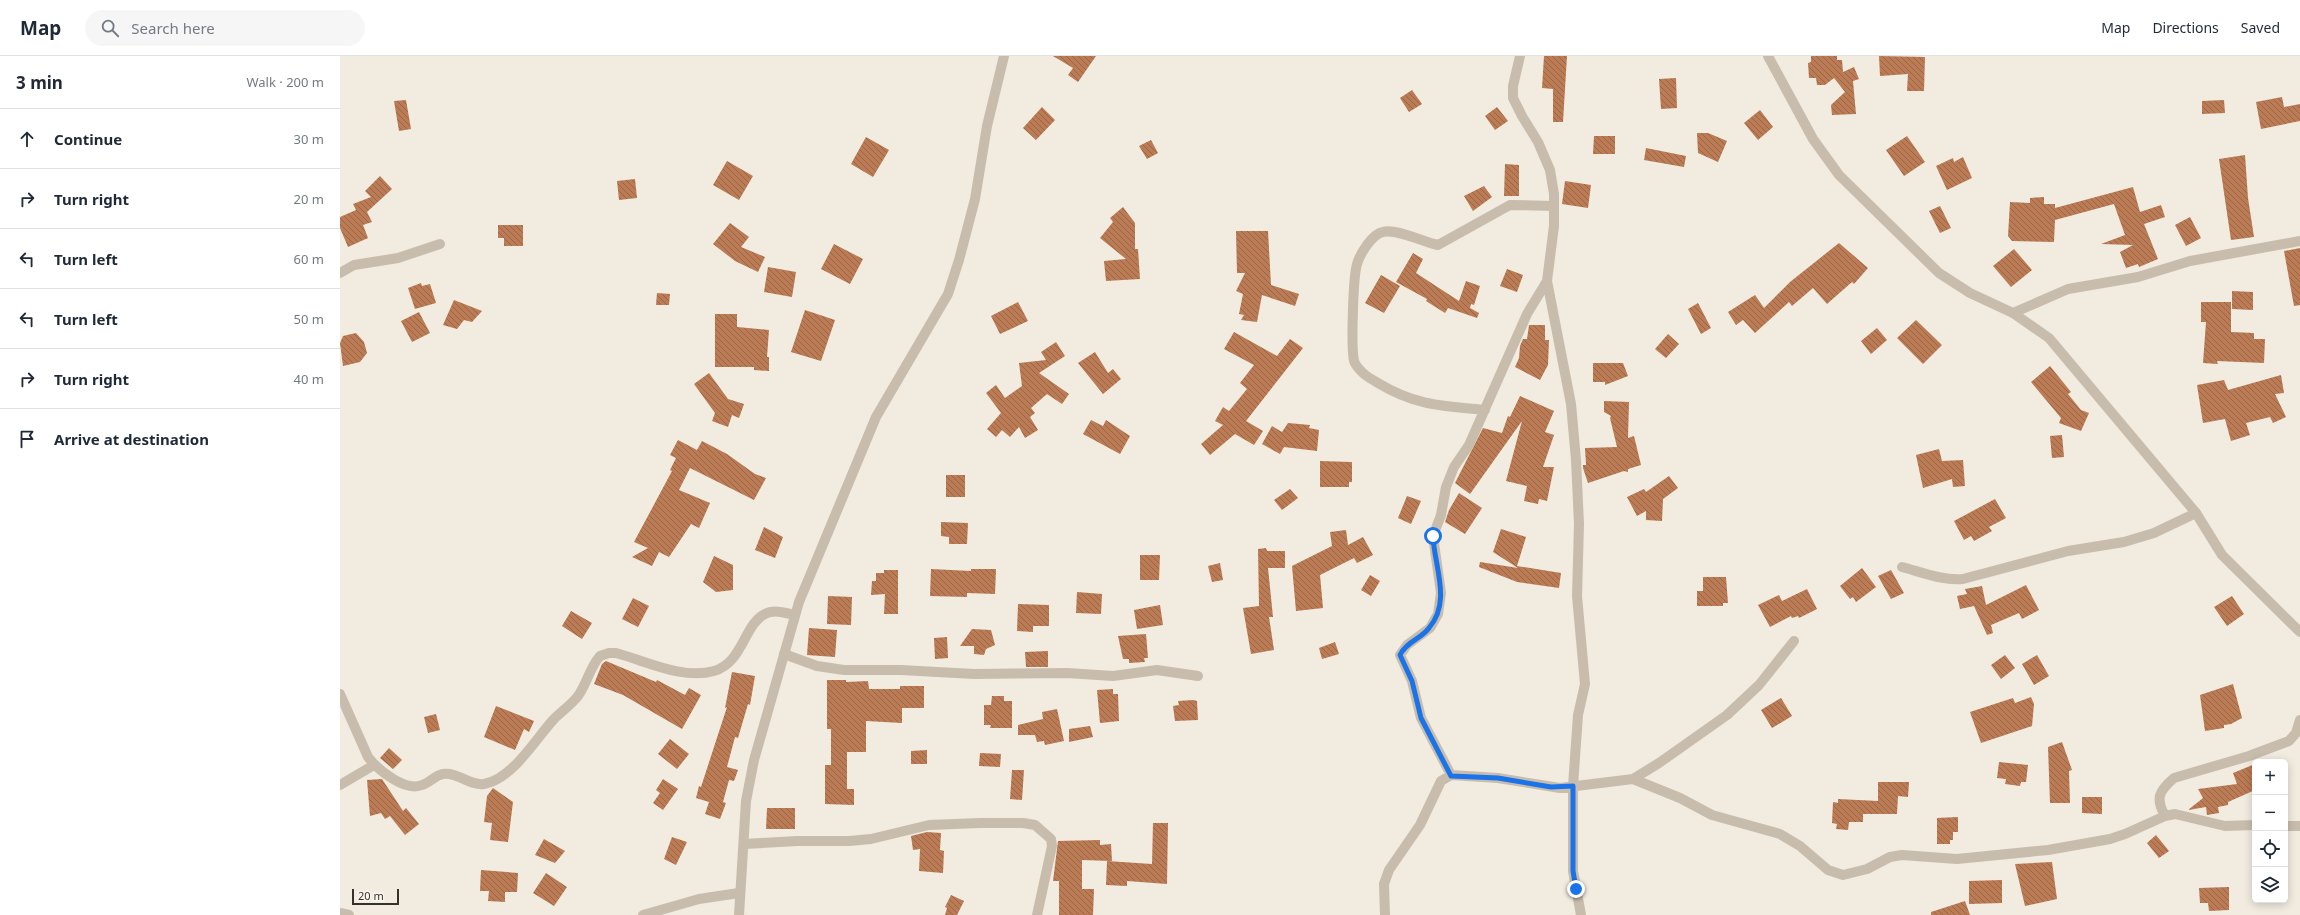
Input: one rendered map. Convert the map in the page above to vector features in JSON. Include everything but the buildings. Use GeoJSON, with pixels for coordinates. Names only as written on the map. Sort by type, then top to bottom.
{"type":"FeatureCollection","features":[{"type":"Feature","properties":{"kind":"street"},"geometry":{"type":"LineString","coordinates":[[739,915],[739,893],[744,844],[746,801],[754,760],[795,615],[876,417],[948,294],[959,260],[975,199],[987,126],[1004,56]]}},
{"type":"Feature","properties":{"kind":"street"},"geometry":{"type":"LineString","coordinates":[[1520,56],[1513,86],[1513,98],[1538,142],[1550,170],[1554,206],[1554,226],[1547,281],[1571,404],[1576,460],[1579,524],[1577,596],[1585,684],[1578,715],[1573,786],[1573,871],[1581,915]]}},
{"type":"Feature","properties":{"kind":"street"},"geometry":{"type":"LineString","coordinates":[[1768,56],[1813,139],[1839,175],[1939,273],[1970,293],[2013,313],[2049,338],[2196,512],[2222,556],[2300,632]]}},
{"type":"Feature","properties":{"kind":"street"},"geometry":{"type":"LineString","coordinates":[[1486,410],[1438,407],[1418,402],[1390,390],[1361,372],[1354,361],[1353,345],[1354,280],[1357,263],[1366,247],[1382,232],[1392,231],[1426,243],[1438,245],[1452,239],[1471,225],[1510,205],[1554,206]]}},
{"type":"Feature","properties":{"kind":"street"},"geometry":{"type":"LineString","coordinates":[[2013,313],[2068,289],[2138,277],[2190,261],[2300,241]]}},
{"type":"Feature","properties":{"kind":"street"},"geometry":{"type":"LineString","coordinates":[[340,273],[354,265],[398,258],[440,244]]}},
{"type":"Feature","properties":{"kind":"street"},"geometry":{"type":"LineString","coordinates":[[1451,776],[1421,718],[1412,681],[1400,655],[1407,644],[1430,628],[1438,614],[1441,593],[1433,546],[1433,532],[1441,515],[1450,476],[1469,445],[1486,410],[1527,314],[1547,281]]}},
{"type":"Feature","properties":{"kind":"street"},"geometry":{"type":"LineString","coordinates":[[1902,567],[1955,580],[1963,579],[2068,551],[2124,542],[2154,534],[2196,512]]}},
{"type":"Feature","properties":{"kind":"street"},"geometry":{"type":"LineString","coordinates":[[340,694],[368,757],[374,765],[408,786],[422,786],[441,774],[449,773],[472,782],[482,784],[492,782],[527,754],[547,727],[569,707],[585,685],[595,661],[600,656],[609,652],[678,670],[701,674],[716,671],[734,658],[756,622],[766,613],[781,612],[795,615]]}},
{"type":"Feature","properties":{"kind":"street"},"geometry":{"type":"LineString","coordinates":[[1385,915],[1384,884],[1389,870],[1420,825],[1441,781],[1451,776],[1498,778],[1551,787],[1633,779],[1659,763],[1736,707],[1759,685],[1794,641]]}},
{"type":"Feature","properties":{"kind":"street"},"geometry":{"type":"LineString","coordinates":[[784,654],[817,666],[844,670],[901,670],[974,674],[1067,673],[1114,676],[1158,670],[1198,676]]}},
{"type":"Feature","properties":{"kind":"street"},"geometry":{"type":"LineString","coordinates":[[2165,816],[2159,805],[2159,795],[2165,786],[2174,778],[2249,756],[2289,741],[2296,732],[2300,720]]}},
{"type":"Feature","properties":{"kind":"street"},"geometry":{"type":"LineString","coordinates":[[340,785],[374,765]]}},
{"type":"Feature","properties":{"kind":"street"},"geometry":{"type":"LineString","coordinates":[[1633,779],[1680,798],[1712,815],[1780,834],[1800,846],[1828,870],[1843,875],[1867,869],[1890,856],[1902,855],[1957,859],[2048,850],[2110,839],[2165,816],[2184,815],[2225,826],[2252,826]]}},
{"type":"Feature","properties":{"kind":"street"},"geometry":{"type":"LineString","coordinates":[[744,844],[871,839],[929,825],[980,823],[1023,823],[1035,825],[1051,839],[1052,846],[1037,915]]}},
{"type":"Feature","properties":{"kind":"street"},"geometry":{"type":"LineString","coordinates":[[2288,826],[2300,826]]}},
{"type":"Feature","properties":{"kind":"street"},"geometry":{"type":"LineString","coordinates":[[643,915],[699,899],[739,893]]}},
{"type":"Feature","properties":{"kind":"street"},"geometry":{"type":"LineString","coordinates":[[340,913],[350,915]]}},
{"type":"Feature","properties":{"kind":"route"},"geometry":{"type":"LineString","coordinates":[[1433,536],[1433,546],[1441,593],[1438,614],[1430,628],[1423,635],[1407,644],[1400,655],[1400,658],[1408,670],[1412,681],[1421,718],[1451,776],[1498,778],[1560,788],[1573,786],[1573,871],[1576,889]]}}]}
